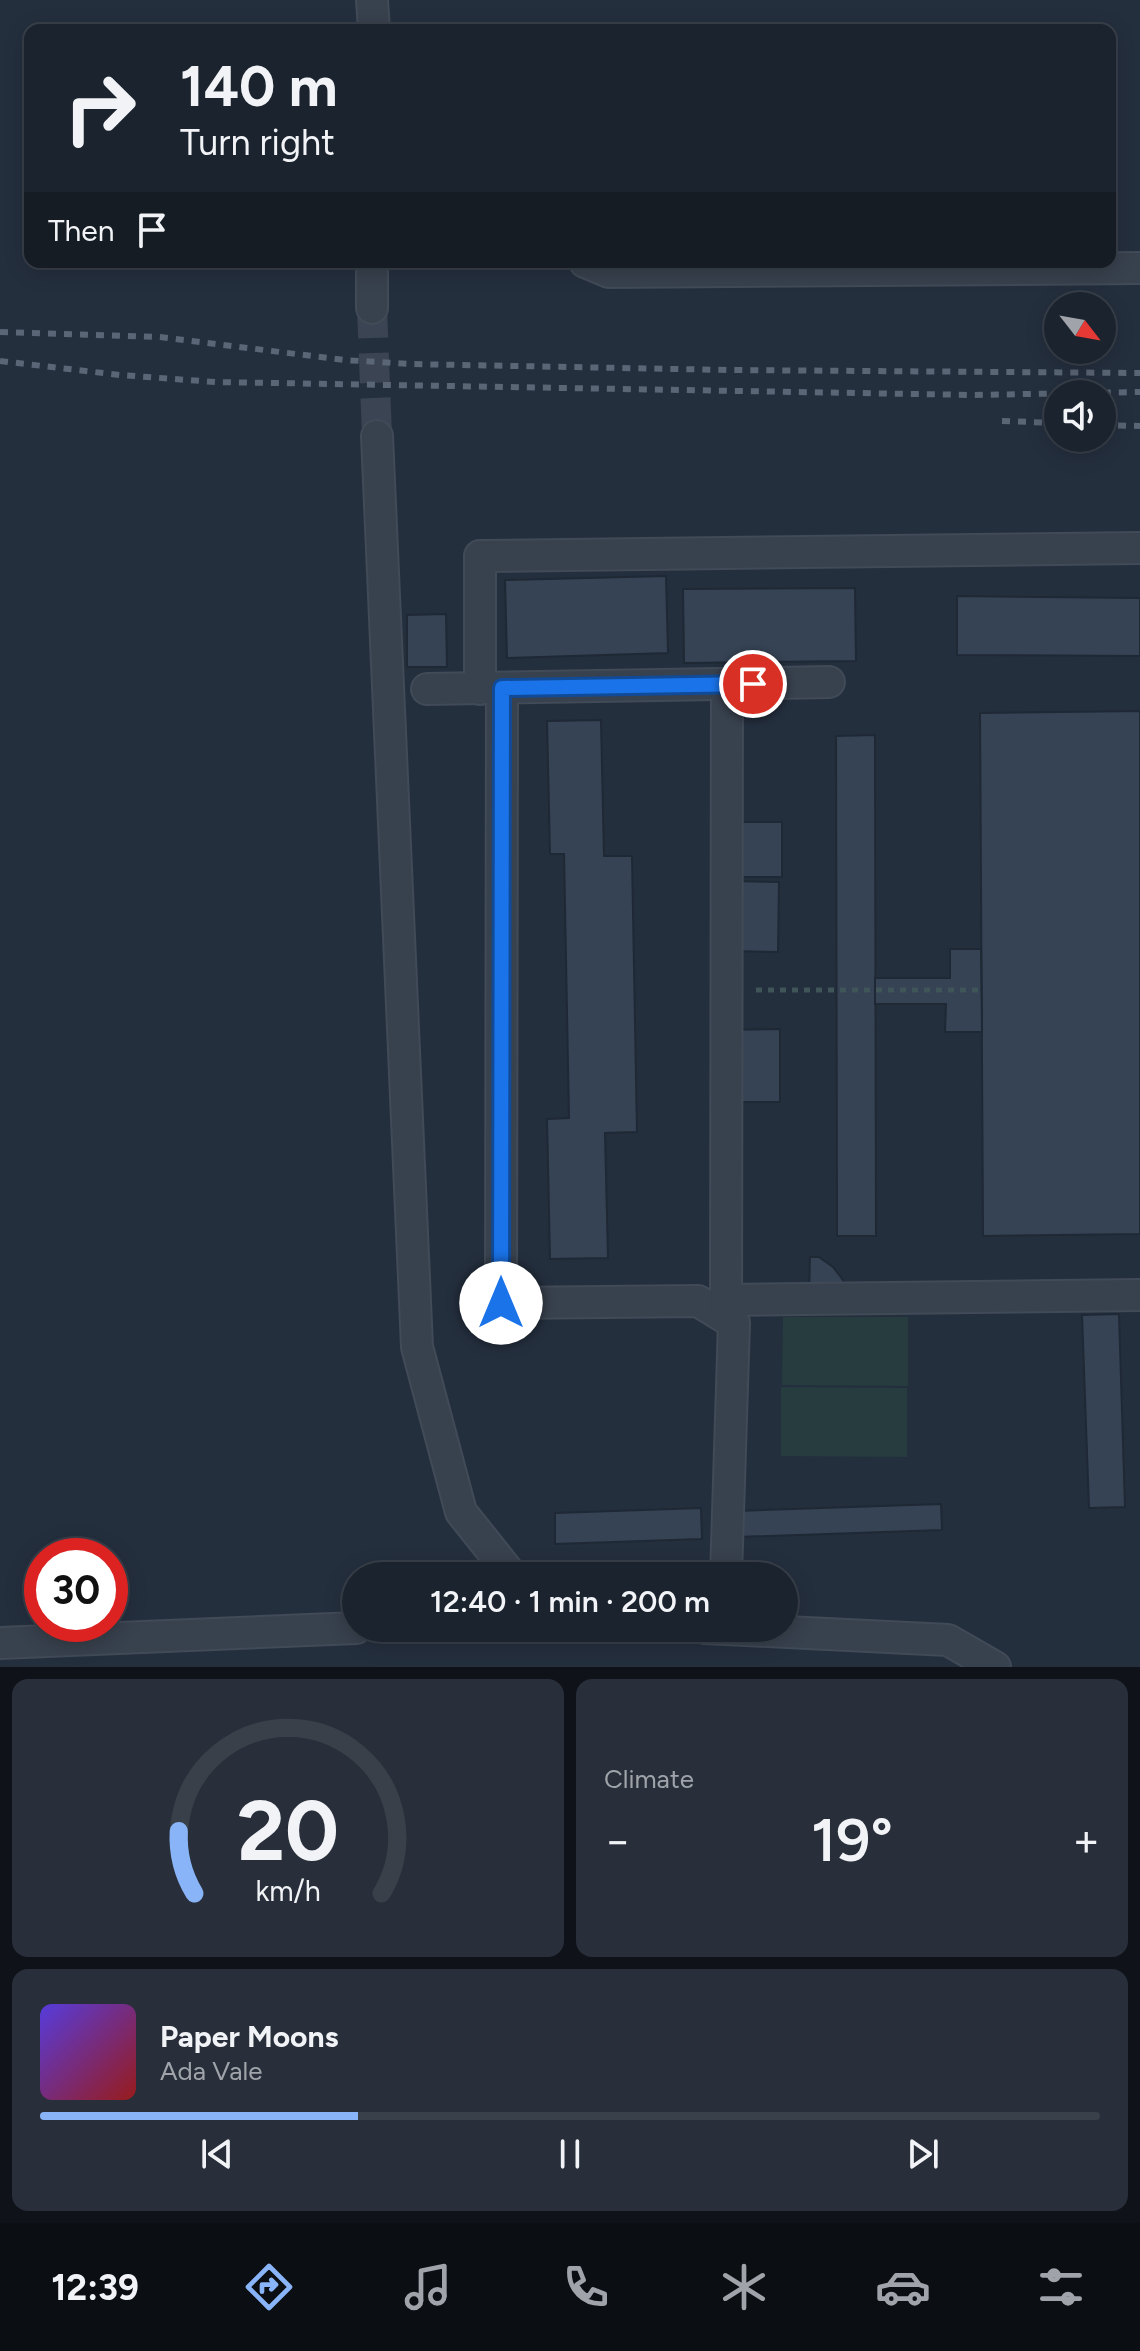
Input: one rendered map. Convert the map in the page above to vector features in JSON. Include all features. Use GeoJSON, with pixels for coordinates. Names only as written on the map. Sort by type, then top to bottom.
{"type":"FeatureCollection","features":[{"type":"Feature","properties":{"kind":"street"},"geometry":{"type":"LineString","coordinates":[[372,0],[374,24]]}},
{"type":"Feature","properties":{"kind":"street"},"geometry":{"type":"LineString","coordinates":[[372,268],[372,308]]}},
{"type":"Feature","properties":{"kind":"street"},"geometry":{"type":"LineString","coordinates":[[599,268],[609,272],[1140,268]]}},
{"type":"Feature","properties":{"kind":"street"},"geometry":{"type":"LineString","coordinates":[[377,436],[417,1347],[461,1512],[501,1562]]}},
{"type":"Feature","properties":{"kind":"street"},"geometry":{"type":"LineString","coordinates":[[1140,548],[480,556],[491,688],[501,1303],[698,1301],[726,1309],[1140,1295]]}},
{"type":"Feature","properties":{"kind":"street"},"geometry":{"type":"LineString","coordinates":[[427,689],[829,682]]}},
{"type":"Feature","properties":{"kind":"street"},"geometry":{"type":"LineString","coordinates":[[726,1562],[734,1323],[726,1309],[727,684]]}},
{"type":"Feature","properties":{"kind":"street"},"geometry":{"type":"LineString","coordinates":[[0,1643],[342,1629]]}},
{"type":"Feature","properties":{"kind":"street"},"geometry":{"type":"LineString","coordinates":[[798,1632],[948,1640],[995,1667]]}},
{"type":"Feature","properties":{"kind":"path"},"geometry":{"type":"LineString","coordinates":[[727,991],[981,990]]}},
{"type":"Feature","properties":{"kind":"green space"},"geometry":{"type":"Polygon","coordinates":[[[783,1317],[908,1317],[908,1386],[782,1385],[783,1317]]]}},
{"type":"Feature","properties":{"kind":"green space"},"geometry":{"type":"Polygon","coordinates":[[[781,1387],[907,1388],[907,1457],[781,1456],[781,1387]]]}},
{"type":"Feature","properties":{"kind":"building"},"geometry":{"type":"Polygon","coordinates":[[[666,576],[668,653],[507,658],[505,580],[666,576]]]}},
{"type":"Feature","properties":{"kind":"building"},"geometry":{"type":"Polygon","coordinates":[[[855,588],[856,661],[684,663],[683,589],[855,588]]]}},
{"type":"Feature","properties":{"kind":"building"},"geometry":{"type":"Polygon","coordinates":[[[957,596],[1140,598],[1140,656],[957,655],[957,596]]]}},
{"type":"Feature","properties":{"kind":"building"},"geometry":{"type":"Polygon","coordinates":[[[446,614],[447,667],[407,667],[407,615],[446,614]]]}},
{"type":"Feature","properties":{"kind":"building"},"geometry":{"type":"Polygon","coordinates":[[[1140,711],[1140,1234],[983,1236],[980,713],[1140,711]]]}},
{"type":"Feature","properties":{"kind":"building"},"geometry":{"type":"Polygon","coordinates":[[[601,720],[604,856],[632,856],[637,1132],[605,1133],[608,1258],[550,1259],[547,1119],[569,1118],[564,854],[550,854],[547,721],[601,720]]]}},
{"type":"Feature","properties":{"kind":"building"},"geometry":{"type":"Polygon","coordinates":[[[875,735],[876,1236],[837,1236],[836,736],[875,735]]]}},
{"type":"Feature","properties":{"kind":"building"},"geometry":{"type":"Polygon","coordinates":[[[731,822],[782,822],[782,877],[731,877],[731,822]]]}},
{"type":"Feature","properties":{"kind":"building"},"geometry":{"type":"Polygon","coordinates":[[[731,881],[779,882],[778,952],[729,951],[731,881]]]}},
{"type":"Feature","properties":{"kind":"building"},"geometry":{"type":"Polygon","coordinates":[[[950,949],[981,949],[982,1032],[945,1032],[946,1004],[875,1004],[875,978],[950,978],[950,949]]]}},
{"type":"Feature","properties":{"kind":"building"},"geometry":{"type":"Polygon","coordinates":[[[780,1029],[780,1102],[731,1102],[730,1030],[780,1029]]]}},
{"type":"Feature","properties":{"kind":"building"},"geometry":{"type":"Polygon","coordinates":[[[810,1257],[819,1257],[833,1267],[843,1280],[846,1295],[809,1295],[810,1257]]]}},
{"type":"Feature","properties":{"kind":"building"},"geometry":{"type":"Polygon","coordinates":[[[1119,1314],[1125,1507],[1089,1508],[1082,1315],[1119,1314]]]}},
{"type":"Feature","properties":{"kind":"building"},"geometry":{"type":"Polygon","coordinates":[[[941,1504],[942,1530],[737,1537],[736,1511],[941,1504]]]}},
{"type":"Feature","properties":{"kind":"building"},"geometry":{"type":"Polygon","coordinates":[[[701,1508],[702,1539],[555,1544],[555,1513],[701,1508]]]}},
{"type":"Feature","properties":{"kind":"tunnel"},"geometry":{"type":"LineString","coordinates":[[372,308],[377,436]]}},
{"type":"Feature","properties":{"kind":"railway"},"geometry":{"type":"LineString","coordinates":[[0,332],[160,337],[344,360],[410,364],[1140,373]]}},
{"type":"Feature","properties":{"kind":"railway"},"geometry":{"type":"LineString","coordinates":[[0,361],[215,382],[973,395],[1140,392]]}},
{"type":"Feature","properties":{"kind":"railway"},"geometry":{"type":"LineString","coordinates":[[1002,421],[1044,422]]}},
{"type":"Feature","properties":{"kind":"railway"},"geometry":{"type":"LineString","coordinates":[[1116,425],[1140,426]]}},
{"type":"Feature","properties":{"kind":"route"},"geometry":{"type":"LineString","coordinates":[[501,1303],[502,688],[753,684]]}}]}
